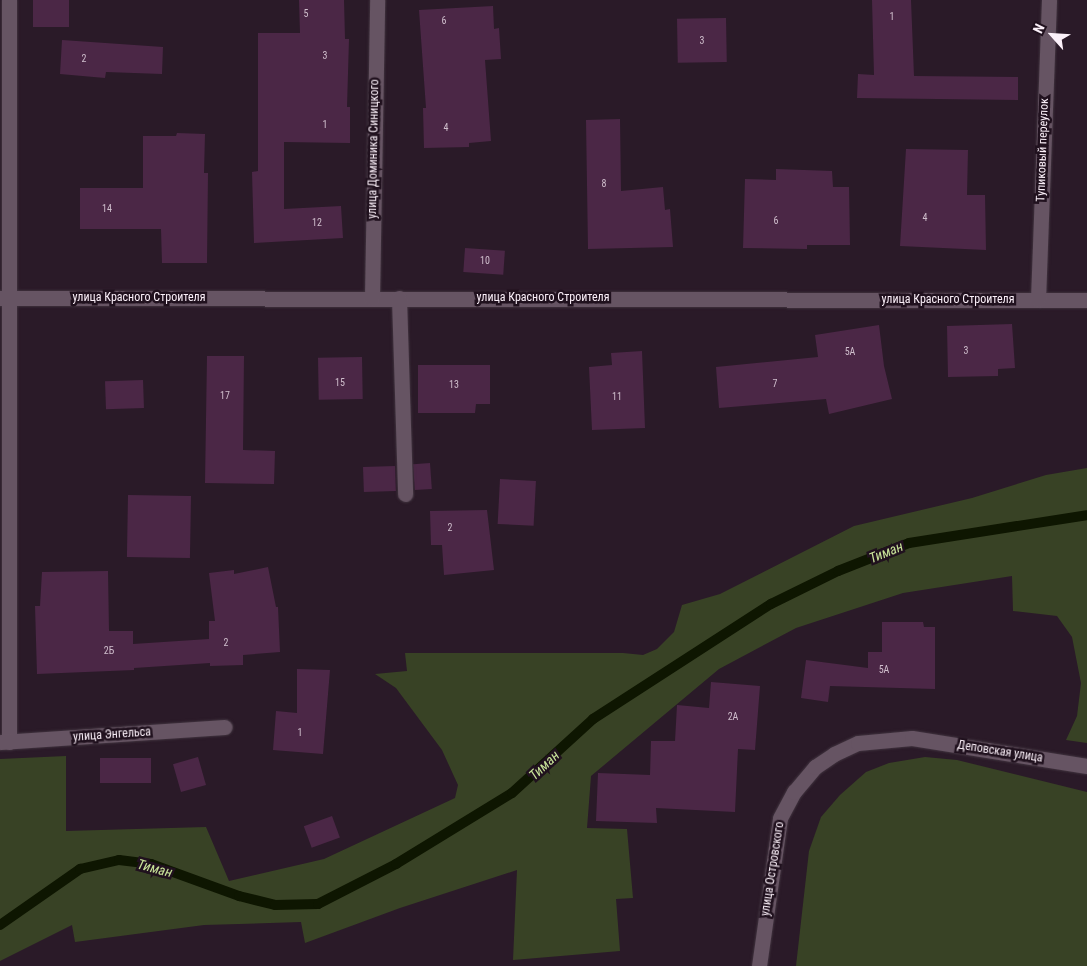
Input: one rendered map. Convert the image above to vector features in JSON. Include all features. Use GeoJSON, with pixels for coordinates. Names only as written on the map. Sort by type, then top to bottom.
{"type":"FeatureCollection","features":[{"type":"Feature","properties":{"kind":"street"},"geometry":{"type":"LineString","coordinates":[[5,742],[4,298],[9,0]]}},
{"type":"Feature","properties":{"kind":"street","name":"улица Доминика Синицкого"},"geometry":{"type":"LineString","coordinates":[[372,298],[377,0]]}},
{"type":"Feature","properties":{"kind":"street","name":"Тупиковый переулок"},"geometry":{"type":"LineString","coordinates":[[1038,300],[1049,0]]}},
{"type":"Feature","properties":{"kind":"street","name":"улица Красного Строителя"},"geometry":{"type":"LineString","coordinates":[[4,298],[1087,300]]}},
{"type":"Feature","properties":{"kind":"street"},"geometry":{"type":"LineString","coordinates":[[399,298],[405,494]]}},
{"type":"Feature","properties":{"kind":"street","name":"улица Энгельса"},"geometry":{"type":"LineString","coordinates":[[5,742],[225,727]]}},
{"type":"Feature","properties":{"kind":"street","name":"Деповская улица"},"geometry":{"type":"LineString","coordinates":[[912,738],[1087,766]]}},
{"type":"Feature","properties":{"kind":"street","name":"улица Островского"},"geometry":{"type":"LineString","coordinates":[[758,966],[780,818],[794,792],[815,767],[834,754],[858,743],[912,738]]}},
{"type":"Feature","properties":{"kind":"green space"},"geometry":{"type":"Polygon","coordinates":[[[1087,468],[1087,743],[1066,740],[1077,716],[1081,683],[1072,637],[1057,616],[1013,611],[1012,576],[903,593],[796,628],[719,669],[591,776],[587,828],[627,829],[633,898],[616,899],[620,951],[513,960],[517,870],[400,908],[305,943],[301,922],[204,925],[75,942],[72,925],[0,961],[0,759],[66,756],[66,831],[206,827],[229,881],[324,859],[455,798],[458,785],[442,750],[396,688],[375,674],[407,671],[405,653],[623,653],[643,655],[657,649],[674,632],[682,605],[720,594],[854,526],[972,498],[1046,475],[1087,468]]]}},
{"type":"Feature","properties":{"kind":"green space"},"geometry":{"type":"Polygon","coordinates":[[[925,757],[957,760],[1087,792],[1087,966],[796,966],[809,851],[821,817],[840,795],[866,772],[889,763],[925,757]]]}},
{"type":"Feature","properties":{"kind":"building"},"geometry":{"type":"Polygon","coordinates":[[[33,0],[69,0],[69,27],[33,27],[33,0]]]}},
{"type":"Feature","properties":{"kind":"building"},"geometry":{"type":"Polygon","coordinates":[[[299,0],[344,0],[345,39],[349,39],[347,107],[350,107],[350,143],[284,142],[284,209],[341,206],[343,238],[254,243],[252,172],[258,171],[258,33],[300,33],[299,0]]]}},
{"type":"Feature","properties":{"kind":"building"},"geometry":{"type":"Polygon","coordinates":[[[872,0],[911,0],[914,76],[1018,77],[1018,100],[857,98],[858,74],[874,75],[872,0]]]}},
{"type":"Feature","properties":{"kind":"building"},"geometry":{"type":"Polygon","coordinates":[[[493,6],[494,29],[499,28],[501,59],[485,60],[491,141],[469,143],[469,147],[424,148],[423,108],[426,108],[419,10],[493,6]]]}},
{"type":"Feature","properties":{"kind":"building"},"geometry":{"type":"Polygon","coordinates":[[[726,18],[727,62],[678,63],[677,19],[726,18]]]}},
{"type":"Feature","properties":{"kind":"building"},"geometry":{"type":"Polygon","coordinates":[[[62,40],[163,47],[162,74],[106,72],[105,78],[60,74],[62,40]]]}},
{"type":"Feature","properties":{"kind":"building"},"geometry":{"type":"Polygon","coordinates":[[[620,119],[621,191],[663,187],[665,210],[670,209],[673,247],[588,249],[586,120],[620,119]]]}},
{"type":"Feature","properties":{"kind":"building"},"geometry":{"type":"Polygon","coordinates":[[[177,133],[205,134],[204,173],[208,173],[207,263],[162,263],[161,229],[80,229],[80,188],[143,188],[143,136],[176,136],[177,133]]]}},
{"type":"Feature","properties":{"kind":"building"},"geometry":{"type":"Polygon","coordinates":[[[906,149],[968,150],[967,195],[985,195],[986,250],[900,246],[906,149]]]}},
{"type":"Feature","properties":{"kind":"building"},"geometry":{"type":"Polygon","coordinates":[[[776,169],[832,171],[833,187],[849,187],[850,245],[807,245],[807,249],[743,248],[745,179],[776,180],[776,169]]]}},
{"type":"Feature","properties":{"kind":"building"},"geometry":{"type":"Polygon","coordinates":[[[465,248],[505,251],[503,275],[463,272],[465,248]]]}},
{"type":"Feature","properties":{"kind":"building"},"geometry":{"type":"Polygon","coordinates":[[[1012,324],[1015,368],[998,369],[998,376],[948,377],[947,326],[1012,324]]]}},
{"type":"Feature","properties":{"kind":"building"},"geometry":{"type":"Polygon","coordinates":[[[879,325],[884,366],[892,399],[829,414],[826,399],[719,408],[716,367],[818,357],[815,335],[879,325]]]}},
{"type":"Feature","properties":{"kind":"building"},"geometry":{"type":"Polygon","coordinates":[[[642,351],[645,428],[592,430],[589,367],[612,365],[611,353],[642,351]]]}},
{"type":"Feature","properties":{"kind":"building"},"geometry":{"type":"Polygon","coordinates":[[[207,356],[244,356],[243,450],[275,451],[274,484],[205,483],[207,356]]]}},
{"type":"Feature","properties":{"kind":"building"},"geometry":{"type":"Polygon","coordinates":[[[362,357],[363,399],[319,400],[318,358],[362,357]]]}},
{"type":"Feature","properties":{"kind":"building"},"geometry":{"type":"Polygon","coordinates":[[[418,365],[490,365],[490,404],[476,404],[475,413],[418,413],[418,365]]]}},
{"type":"Feature","properties":{"kind":"building"},"geometry":{"type":"Polygon","coordinates":[[[143,380],[144,408],[106,409],[105,381],[143,380]]]}},
{"type":"Feature","properties":{"kind":"building"},"geometry":{"type":"Polygon","coordinates":[[[430,463],[432,489],[415,490],[413,464],[430,463]]]}},
{"type":"Feature","properties":{"kind":"building"},"geometry":{"type":"Polygon","coordinates":[[[395,466],[396,491],[364,492],[363,467],[395,466]]]}},
{"type":"Feature","properties":{"kind":"building"},"geometry":{"type":"Polygon","coordinates":[[[500,479],[536,481],[534,526],[498,524],[500,479]]]}},
{"type":"Feature","properties":{"kind":"building"},"geometry":{"type":"Polygon","coordinates":[[[128,495],[191,496],[190,558],[127,557],[128,495]]]}},
{"type":"Feature","properties":{"kind":"building"},"geometry":{"type":"Polygon","coordinates":[[[487,510],[494,570],[444,575],[442,545],[431,545],[430,511],[487,510]]]}},
{"type":"Feature","properties":{"kind":"building"},"geometry":{"type":"Polygon","coordinates":[[[268,567],[276,607],[278,607],[280,652],[243,655],[243,665],[210,666],[210,663],[134,668],[134,670],[37,674],[35,606],[40,606],[42,572],[108,571],[109,631],[133,631],[133,644],[209,639],[209,621],[215,621],[209,573],[234,570],[234,574],[268,567]]]}},
{"type":"Feature","properties":{"kind":"building"},"geometry":{"type":"Polygon","coordinates":[[[882,622],[923,622],[924,627],[935,627],[935,689],[830,686],[828,702],[801,698],[806,660],[868,668],[868,652],[882,652],[882,622]]]}},
{"type":"Feature","properties":{"kind":"building"},"geometry":{"type":"Polygon","coordinates":[[[297,669],[330,670],[323,754],[273,750],[276,711],[297,713],[297,669]]]}},
{"type":"Feature","properties":{"kind":"building"},"geometry":{"type":"Polygon","coordinates":[[[711,682],[760,686],[755,750],[738,749],[735,812],[656,808],[657,823],[596,821],[598,773],[650,775],[651,741],[675,741],[677,705],[709,708],[711,682]]]}},
{"type":"Feature","properties":{"kind":"building"},"geometry":{"type":"Polygon","coordinates":[[[198,757],[206,785],[181,792],[173,764],[198,757]]]}},
{"type":"Feature","properties":{"kind":"building"},"geometry":{"type":"Polygon","coordinates":[[[100,758],[151,758],[151,783],[100,783],[100,758]]]}},
{"type":"Feature","properties":{"kind":"building"},"geometry":{"type":"Polygon","coordinates":[[[332,816],[340,838],[312,848],[304,826],[332,816]]]}},
{"type":"Feature","properties":{"kind":"waterway","name":"Тиман"},"geometry":{"type":"LineString","coordinates":[[0,925],[80,869],[119,860],[151,864],[239,896],[275,905],[318,904],[396,864],[512,793],[593,719],[771,604],[838,571],[909,543],[1087,515]]}}]}
